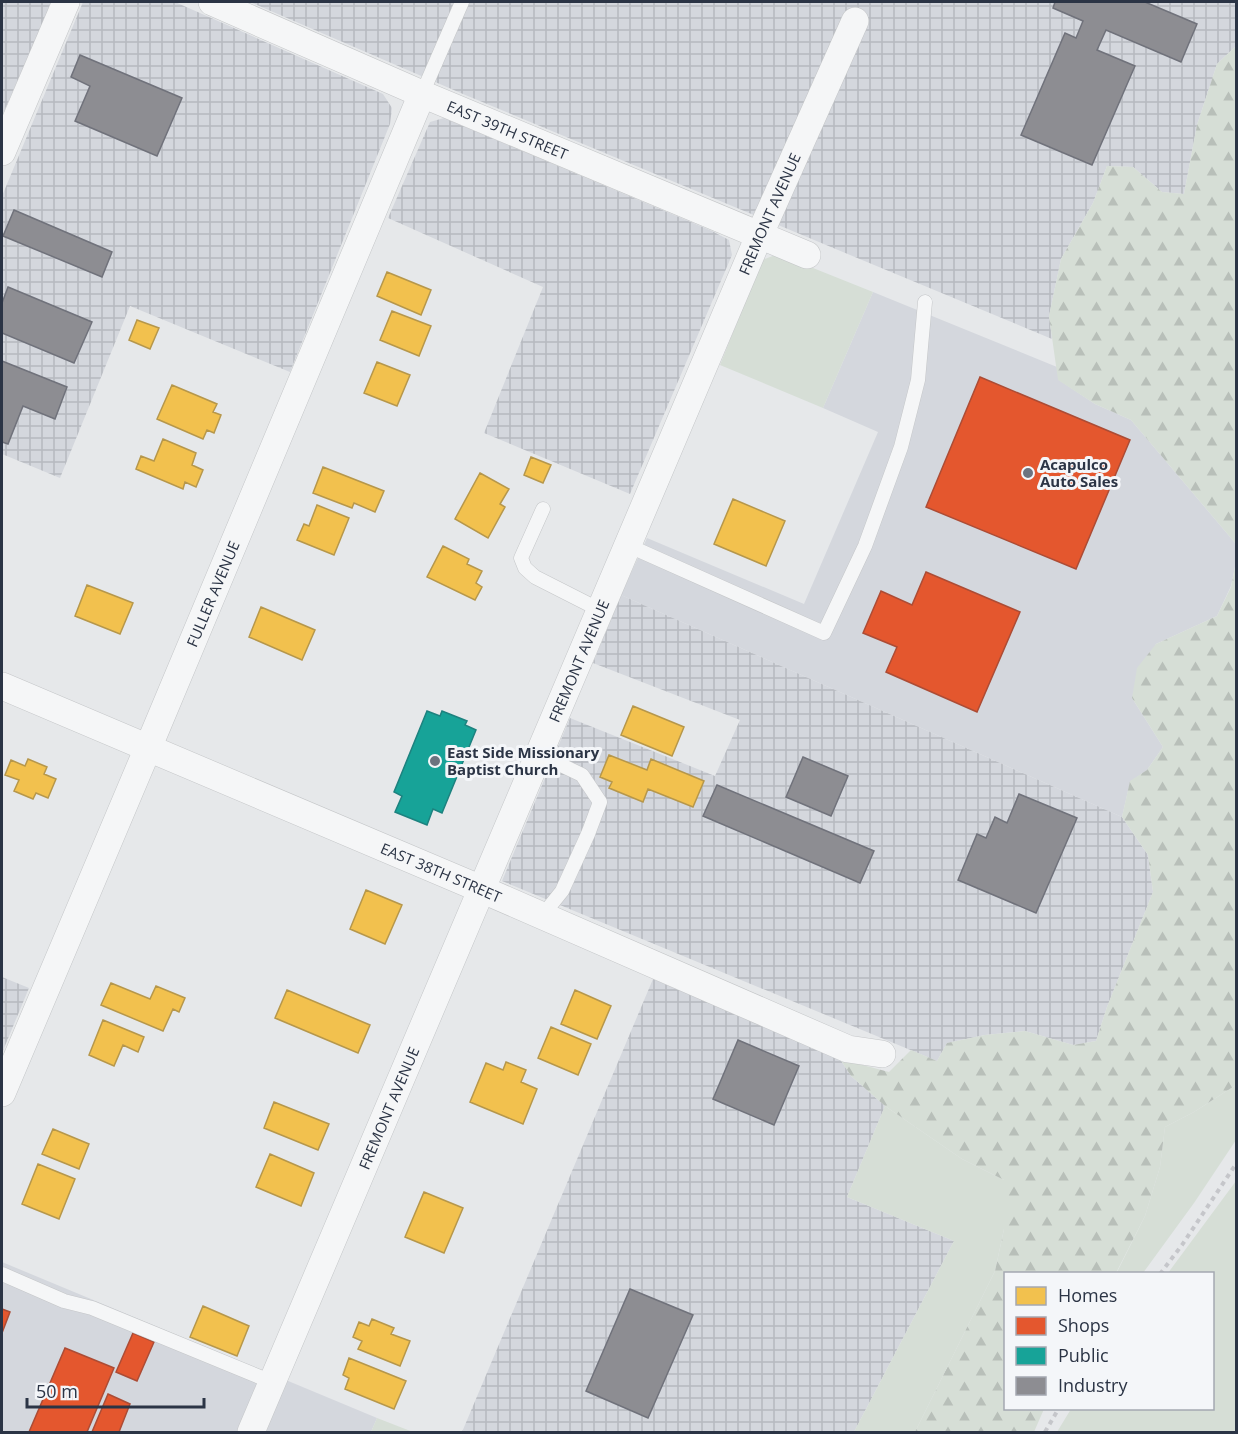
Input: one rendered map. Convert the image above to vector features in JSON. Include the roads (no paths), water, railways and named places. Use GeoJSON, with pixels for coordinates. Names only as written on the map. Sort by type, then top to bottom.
{"type":"FeatureCollection","features":[{"type":"Feature","properties":{"kind":"street"},"geometry":{"type":"LineString","coordinates":[[2,152],[66,2]]}},
{"type":"Feature","properties":{"kind":"street","name":"EAST 39TH STREET"},"geometry":{"type":"LineString","coordinates":[[212,2],[422,94],[807,255]]}},
{"type":"Feature","properties":{"kind":"street","name":"FREMONT AVENUE"},"geometry":{"type":"LineString","coordinates":[[251,1432],[759,236],[855,21]]}},
{"type":"Feature","properties":{"kind":"street","name":"FULLER AVENUE"},"geometry":{"type":"LineString","coordinates":[[2,1093],[422,94]]}},
{"type":"Feature","properties":{"kind":"street","name":"EAST 38TH STREET"},"geometry":{"type":"LineString","coordinates":[[2,686],[481,889],[848,1049],[882,1054]]}},
{"type":"Feature","properties":{"kind":"lane"},"geometry":{"type":"LineString","coordinates":[[422,94],[462,2]]}},
{"type":"Feature","properties":{"kind":"lane"},"geometry":{"type":"LineString","coordinates":[[627,545],[824,633],[865,546],[901,447],[918,380],[925,302]]}},
{"type":"Feature","properties":{"kind":"lane"},"geometry":{"type":"LineString","coordinates":[[543,509],[521,558],[525,568],[535,577],[600,610]]}},
{"type":"Feature","properties":{"kind":"lane"},"geometry":{"type":"LineString","coordinates":[[538,754],[582,775],[600,802],[562,891],[542,916]]}},
{"type":"Feature","properties":{"kind":"lane"},"geometry":{"type":"LineString","coordinates":[[2,1274],[64,1300],[93,1308],[272,1382]]}},
{"type":"Feature","properties":{"kind":"place","name":"Acapulco Auto Sales"},"geometry":{"type":"Point","coordinates":[1028,473]}},
{"type":"Feature","properties":{"kind":"place","name":"East Side Missionary Baptist Church"},"geometry":{"type":"Point","coordinates":[435,761]}}]}
